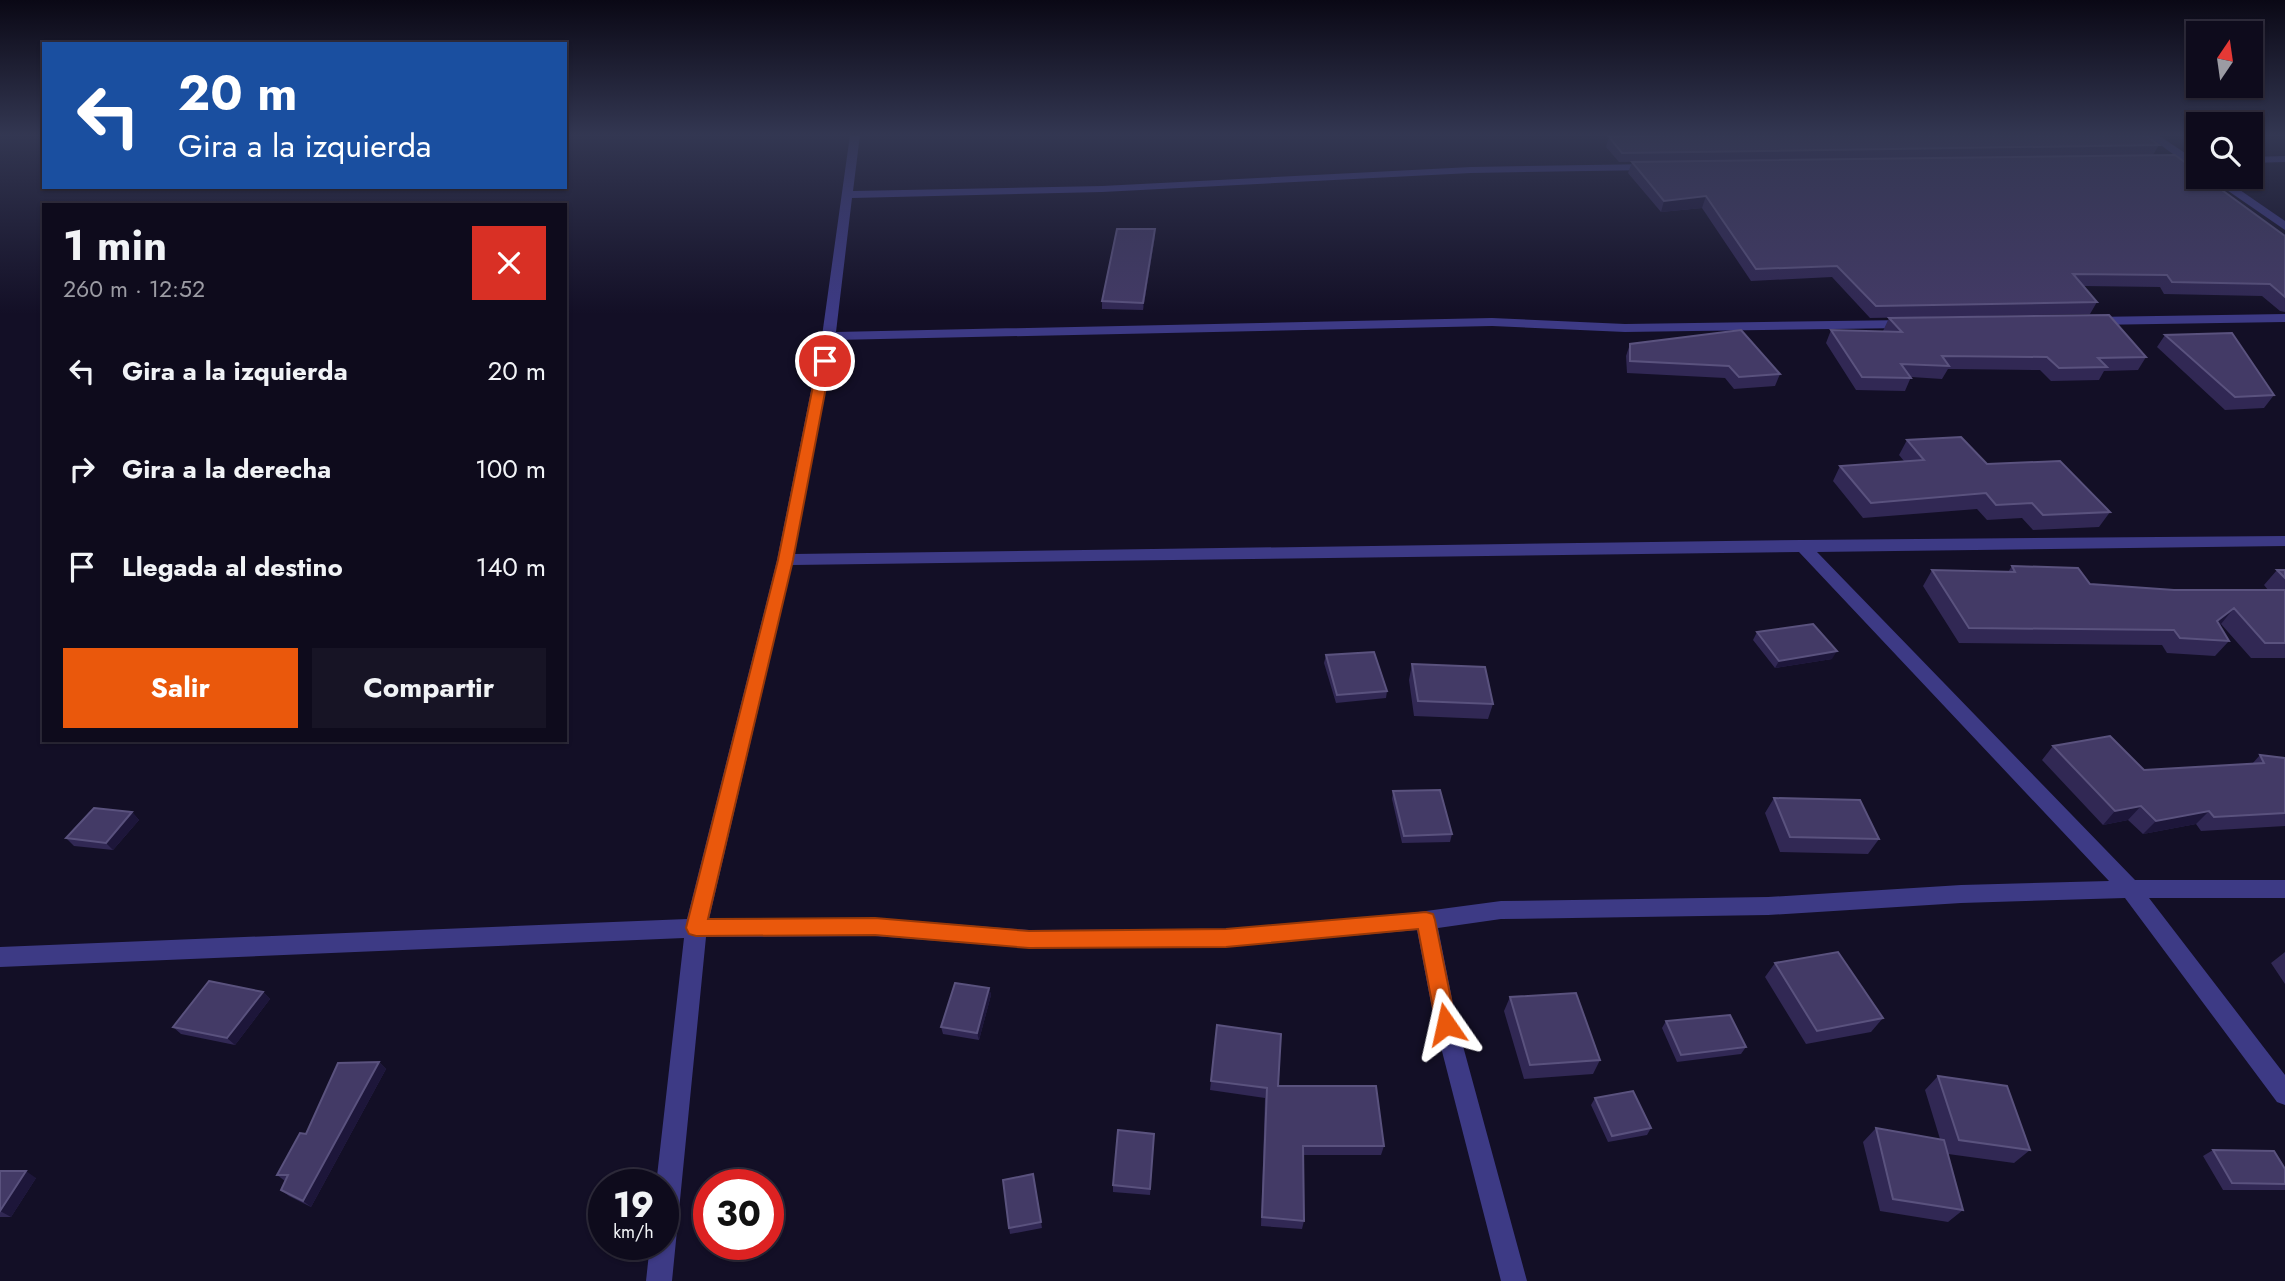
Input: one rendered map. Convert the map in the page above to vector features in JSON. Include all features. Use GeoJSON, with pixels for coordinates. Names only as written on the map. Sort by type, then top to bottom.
{"type":"FeatureCollection","features":[{"type":"Feature","properties":{"kind":"street"},"geometry":{"type":"LineString","coordinates":[[671,1169],[696,928],[785,560],[830,336],[848,195],[857,195]]}},
{"type":"Feature","properties":{"kind":"street"},"geometry":{"type":"LineString","coordinates":[[2240,195],[2285,226]]}},
{"type":"Feature","properties":{"kind":"street"},"geometry":{"type":"LineString","coordinates":[[2072,322],[2285,318]]}},
{"type":"Feature","properties":{"kind":"street"},"geometry":{"type":"LineString","coordinates":[[830,336],[1492,321],[1625,328],[1918,324]]}},
{"type":"Feature","properties":{"kind":"street"},"geometry":{"type":"LineString","coordinates":[[785,560],[1801,545],[2285,541]]}},
{"type":"Feature","properties":{"kind":"street"},"geometry":{"type":"LineString","coordinates":[[1801,545],[2130,889],[2285,1094]]}},
{"type":"Feature","properties":{"kind":"street"},"geometry":{"type":"LineString","coordinates":[[0,957],[696,928],[875,927],[1029,939],[1226,938],[1426,920],[1501,910],[1768,906],[1961,894],[2130,889],[2285,889]]}},
{"type":"Feature","properties":{"kind":"street"},"geometry":{"type":"LineString","coordinates":[[1426,920],[1446,1024],[1514,1281]]}},
{"type":"Feature","properties":{"kind":"street"},"geometry":{"type":"LineString","coordinates":[[659,1281],[661,1260]]}},
{"type":"Feature","properties":{"kind":"building"},"geometry":{"type":"Polygon","coordinates":[[[1659,195],[2228,195],[2285,236],[2285,297],[2270,284],[2172,282],[2167,275],[2073,274],[2097,302],[1876,306],[1837,266],[1756,269],[1706,196],[1664,201],[1659,195]]]}},
{"type":"Feature","properties":{"kind":"building"},"geometry":{"type":"Polygon","coordinates":[[[1117,229],[1155,229],[1143,303],[1102,301],[1117,229]]]}},
{"type":"Feature","properties":{"kind":"building"},"geometry":{"type":"Polygon","coordinates":[[[2109,315],[2146,357],[2098,358],[2107,367],[2059,368],[2047,357],[1942,356],[1949,366],[1901,364],[1911,378],[1862,377],[1831,330],[1902,332],[1889,318],[2109,315]]]}},
{"type":"Feature","properties":{"kind":"building"},"geometry":{"type":"Polygon","coordinates":[[[1741,330],[1780,374],[1739,377],[1729,366],[1630,361],[1630,344],[1741,330]]]}},
{"type":"Feature","properties":{"kind":"building"},"geometry":{"type":"Polygon","coordinates":[[[2232,333],[2274,395],[2235,397],[2165,335],[2232,333]]]}},
{"type":"Feature","properties":{"kind":"building"},"geometry":{"type":"Polygon","coordinates":[[[1961,437],[1987,464],[2060,461],[2110,512],[2043,515],[2032,503],[1996,505],[1986,493],[1871,503],[1840,466],[1924,460],[1907,440],[1961,437]]]}},
{"type":"Feature","properties":{"kind":"building"},"geometry":{"type":"Polygon","coordinates":[[[2012,566],[2078,568],[2090,584],[2174,590],[2285,590],[2285,643],[2265,643],[2234,608],[2217,621],[2229,641],[2180,638],[2174,630],[1969,628],[1932,570],[2015,572],[2012,566]]]}},
{"type":"Feature","properties":{"kind":"building"},"geometry":{"type":"Polygon","coordinates":[[[2277,570],[2285,570],[2285,578],[2277,570]]]}},
{"type":"Feature","properties":{"kind":"building"},"geometry":{"type":"Polygon","coordinates":[[[1813,624],[1837,651],[1779,661],[1757,632],[1813,624]]]}},
{"type":"Feature","properties":{"kind":"building"},"geometry":{"type":"Polygon","coordinates":[[[1374,652],[1387,691],[1337,695],[1326,655],[1374,652]]]}},
{"type":"Feature","properties":{"kind":"building"},"geometry":{"type":"Polygon","coordinates":[[[1412,664],[1485,667],[1493,704],[1418,701],[1412,664]]]}},
{"type":"Feature","properties":{"kind":"building"},"geometry":{"type":"Polygon","coordinates":[[[2110,736],[2144,770],[2264,763],[2260,755],[2285,758],[2285,813],[2214,817],[2209,811],[2156,821],[2141,806],[2115,811],[2053,746],[2110,736]]]}},
{"type":"Feature","properties":{"kind":"building"},"geometry":{"type":"Polygon","coordinates":[[[1440,790],[1452,834],[1404,836],[1393,791],[1440,790]]]}},
{"type":"Feature","properties":{"kind":"building"},"geometry":{"type":"Polygon","coordinates":[[[1774,798],[1860,800],[1879,839],[1790,837],[1774,798]]]}},
{"type":"Feature","properties":{"kind":"building"},"geometry":{"type":"Polygon","coordinates":[[[94,808],[132,812],[106,843],[66,838],[94,808]]]}},
{"type":"Feature","properties":{"kind":"building"},"geometry":{"type":"Polygon","coordinates":[[[1838,952],[1883,1018],[1817,1031],[1775,963],[1838,952]]]}},
{"type":"Feature","properties":{"kind":"building"},"geometry":{"type":"Polygon","coordinates":[[[209,981],[263,992],[227,1038],[173,1027],[209,981]]]}},
{"type":"Feature","properties":{"kind":"building"},"geometry":{"type":"Polygon","coordinates":[[[955,983],[989,988],[977,1033],[941,1027],[955,983]]]}},
{"type":"Feature","properties":{"kind":"building"},"geometry":{"type":"Polygon","coordinates":[[[1576,993],[1600,1060],[1530,1065],[1510,997],[1576,993]]]}},
{"type":"Feature","properties":{"kind":"building"},"geometry":{"type":"Polygon","coordinates":[[[1730,1015],[1746,1047],[1681,1055],[1666,1021],[1730,1015]]]}},
{"type":"Feature","properties":{"kind":"building"},"geometry":{"type":"Polygon","coordinates":[[[1217,1025],[1281,1034],[1278,1086],[1376,1086],[1384,1146],[1303,1146],[1304,1221],[1262,1217],[1267,1088],[1211,1081],[1217,1025]]]}},
{"type":"Feature","properties":{"kind":"building"},"geometry":{"type":"Polygon","coordinates":[[[379,1062],[303,1201],[281,1190],[288,1175],[277,1175],[300,1133],[306,1134],[338,1063],[379,1062]]]}},
{"type":"Feature","properties":{"kind":"building"},"geometry":{"type":"Polygon","coordinates":[[[1938,1076],[2007,1086],[2030,1150],[1959,1140],[1938,1076]]]}},
{"type":"Feature","properties":{"kind":"building"},"geometry":{"type":"Polygon","coordinates":[[[1633,1091],[1651,1128],[1612,1136],[1595,1098],[1633,1091]]]}},
{"type":"Feature","properties":{"kind":"building"},"geometry":{"type":"Polygon","coordinates":[[[1876,1128],[1944,1140],[1963,1210],[1893,1199],[1876,1128]]]}},
{"type":"Feature","properties":{"kind":"building"},"geometry":{"type":"Polygon","coordinates":[[[1118,1130],[1154,1134],[1150,1189],[1113,1185],[1118,1130]]]}},
{"type":"Feature","properties":{"kind":"building"},"geometry":{"type":"Polygon","coordinates":[[[2213,1150],[2274,1151],[2285,1169],[2285,1184],[2232,1183],[2213,1150]]]}},
{"type":"Feature","properties":{"kind":"building"},"geometry":{"type":"Polygon","coordinates":[[[0,1171],[26,1171],[0,1211],[0,1171]]]}},
{"type":"Feature","properties":{"kind":"building"},"geometry":{"type":"Polygon","coordinates":[[[1033,1174],[1041,1222],[1009,1228],[1003,1180],[1033,1174]]]}},
{"type":"Feature","properties":{"kind":"route"},"geometry":{"type":"LineString","coordinates":[[825,361],[785,560],[696,928],[875,927],[1029,939],[1226,938],[1426,920],[1446,1024]]}}]}
